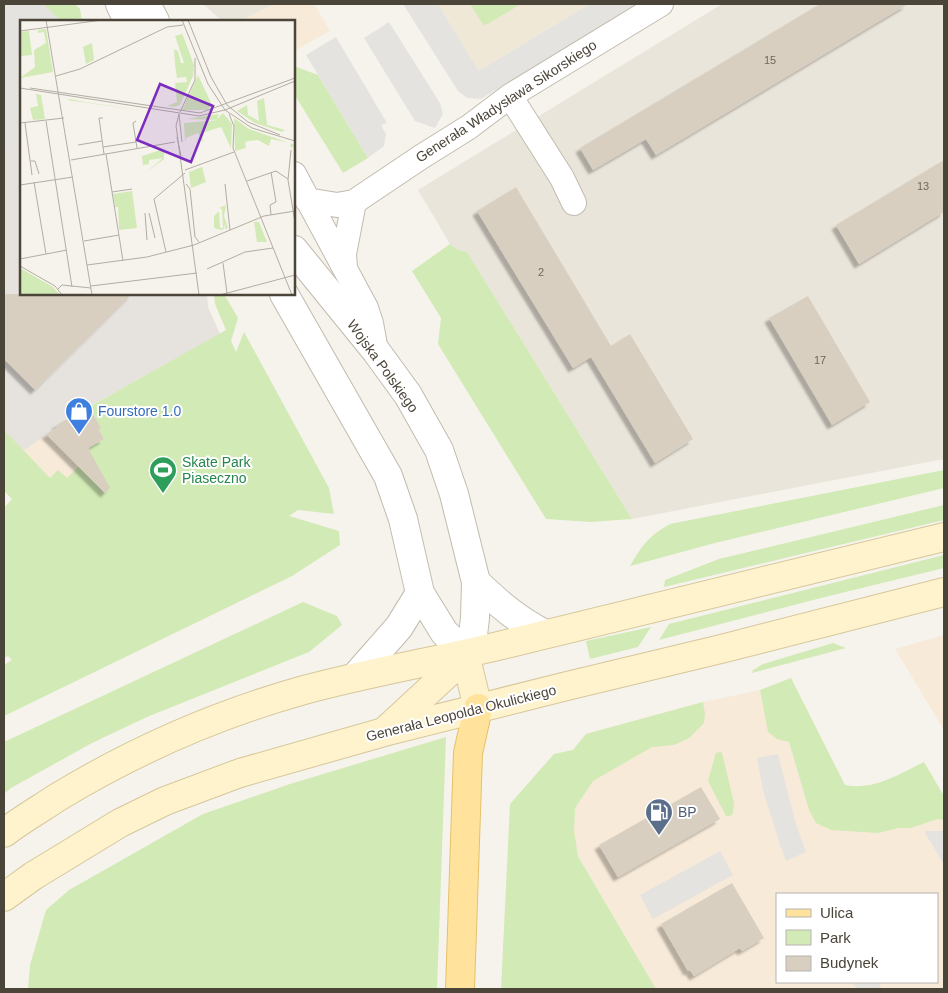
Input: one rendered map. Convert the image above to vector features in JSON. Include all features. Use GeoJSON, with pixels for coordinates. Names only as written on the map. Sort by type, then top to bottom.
{"type":"FeatureCollection","features":[{"type":"Feature","properties":{"kind":"main road"},"geometry":{"type":"LineString","coordinates":[[4,833],[18,822],[98,773],[158,744],[228,715],[303,690],[465,654],[944,537]]}},
{"type":"Feature","properties":{"kind":"main road","name":"Generała Leopolda Okulickiego"},"geometry":{"type":"LineString","coordinates":[[4,897],[33,876],[120,823],[165,801],[240,773],[384,732],[712,652],[944,592]]}},
{"type":"Feature","properties":{"kind":"main road"},"geometry":{"type":"LineString","coordinates":[[460,989],[468,753],[478,708],[465,654]]}},
{"type":"Feature","properties":{"kind":"main road"},"geometry":{"type":"LineString","coordinates":[[384,732],[465,654]]}},
{"type":"Feature","properties":{"kind":"street"},"geometry":{"type":"LineString","coordinates":[[120,4],[128,20]]}},
{"type":"Feature","properties":{"kind":"street"},"geometry":{"type":"LineString","coordinates":[[146,4],[154,20]]}},
{"type":"Feature","properties":{"kind":"street","name":"Generała Władysława Sikorskiego"},"geometry":{"type":"LineString","coordinates":[[354,202],[469,127],[510,96],[661,4]]}},
{"type":"Feature","properties":{"kind":"street"},"geometry":{"type":"LineString","coordinates":[[510,96],[562,178],[574,203]]}},
{"type":"Feature","properties":{"kind":"street"},"geometry":{"type":"LineString","coordinates":[[295,176],[345,268],[348,278],[366,308],[371,323],[376,352]]}},
{"type":"Feature","properties":{"kind":"street"},"geometry":{"type":"LineString","coordinates":[[307,200],[337,205],[354,202],[344,254],[345,268]]}},
{"type":"Feature","properties":{"kind":"street","name":"Wojska Polskiego"},"geometry":{"type":"LineString","coordinates":[[295,251],[376,352],[408,396],[439,450],[454,494],[476,582],[473,634],[465,654]]}},
{"type":"Feature","properties":{"kind":"street"},"geometry":{"type":"LineString","coordinates":[[285,295],[388,476],[403,519],[420,593],[444,632],[465,654]]}},
{"type":"Feature","properties":{"kind":"street"},"geometry":{"type":"LineString","coordinates":[[476,582],[502,607],[544,634]]}},
{"type":"Feature","properties":{"kind":"street"},"geometry":{"type":"LineString","coordinates":[[355,677],[399,627],[420,593]]}},
{"type":"Feature","properties":{"kind":"shaded area"},"geometry":{"type":"Polygon","coordinates":[[[4,4],[55,4],[70,20],[20,20],[20,295],[207,295],[208,307],[220,334],[56,425],[58,427],[23,451],[4,430],[4,4]]]}},
{"type":"Feature","properties":{"kind":"shaded area"},"geometry":{"type":"Polygon","coordinates":[[[4,4],[43,4],[60,20],[20,20],[20,133],[4,150],[4,4]]]}},
{"type":"Feature","properties":{"kind":"shaded area"},"geometry":{"type":"Polygon","coordinates":[[[203,4],[274,4],[243,20],[221,20],[203,4]]]}},
{"type":"Feature","properties":{"kind":"shaded area"},"geometry":{"type":"Polygon","coordinates":[[[274,4],[314,4],[330,31],[295,50],[295,20],[243,20],[274,4]]]}},
{"type":"Feature","properties":{"kind":"shaded area"},"geometry":{"type":"Polygon","coordinates":[[[403,4],[438,4],[479,71],[589,4],[637,4],[481,99],[467,98],[458,91],[403,4]]]}},
{"type":"Feature","properties":{"kind":"shaded area"},"geometry":{"type":"Polygon","coordinates":[[[438,4],[589,4],[479,71],[438,4]]]}},
{"type":"Feature","properties":{"kind":"shaded area"},"geometry":{"type":"Polygon","coordinates":[[[722,4],[942,4],[944,8],[944,459],[632,519],[467,252],[458,250],[450,244],[418,190],[722,4]]]}},
{"type":"Feature","properties":{"kind":"shaded area"},"geometry":{"type":"Polygon","coordinates":[[[389,22],[440,103],[443,114],[435,128],[415,121],[364,38],[389,22]]]}},
{"type":"Feature","properties":{"kind":"shaded area"},"geometry":{"type":"Polygon","coordinates":[[[336,37],[387,123],[381,125],[386,134],[384,146],[368,158],[306,55],[336,37]]]}},
{"type":"Feature","properties":{"kind":"shaded area"},"geometry":{"type":"Polygon","coordinates":[[[89,407],[101,428],[104,439],[88,448],[89,450],[79,466],[67,479],[50,478],[23,451],[57,428],[56,425],[89,407]]]}},
{"type":"Feature","properties":{"kind":"shaded area"},"geometry":{"type":"Polygon","coordinates":[[[944,635],[944,730],[895,649],[944,635]]]}},
{"type":"Feature","properties":{"kind":"shaded area"},"geometry":{"type":"Polygon","coordinates":[[[760,690],[768,731],[789,742],[809,810],[878,833],[899,828],[911,828],[938,819],[944,820],[944,989],[656,989],[533,778],[554,754],[573,750],[586,734],[703,702],[760,690]]]}},
{"type":"Feature","properties":{"kind":"shaded area"},"geometry":{"type":"Polygon","coordinates":[[[778,754],[795,821],[806,852],[786,861],[763,790],[757,758],[778,754]]]}},
{"type":"Feature","properties":{"kind":"shaded area"},"geometry":{"type":"Polygon","coordinates":[[[924,831],[944,831],[944,865],[924,831]]]}},
{"type":"Feature","properties":{"kind":"shaded area"},"geometry":{"type":"Polygon","coordinates":[[[720,851],[733,875],[653,919],[640,895],[720,851]]]}},
{"type":"Feature","properties":{"kind":"shaded area"},"geometry":{"type":"Polygon","coordinates":[[[853,983],[879,983],[882,989],[857,989],[853,983]]]}},
{"type":"Feature","properties":{"kind":"green space"},"geometry":{"type":"Polygon","coordinates":[[[43,4],[75,4],[80,9],[82,20],[60,20],[43,4]]]}},
{"type":"Feature","properties":{"kind":"green space"},"geometry":{"type":"Polygon","coordinates":[[[470,4],[521,4],[484,26],[470,4]]]}},
{"type":"Feature","properties":{"kind":"green space"},"geometry":{"type":"Polygon","coordinates":[[[295,66],[318,75],[368,158],[343,173],[295,96],[295,66]]]}},
{"type":"Feature","properties":{"kind":"green space"},"geometry":{"type":"Polygon","coordinates":[[[450,244],[458,250],[467,252],[632,519],[591,522],[546,519],[438,344],[441,318],[412,271],[450,244]]]}},
{"type":"Feature","properties":{"kind":"green space","name":"Skate Park Piaseczno"},"geometry":{"type":"Polygon","coordinates":[[[214,295],[225,295],[238,318],[231,341],[236,352],[244,332],[329,488],[334,514],[298,510],[289,516],[339,531],[340,545],[292,576],[4,716],[4,665],[12,660],[8,656],[4,658],[4,508],[12,499],[4,491],[4,430],[50,478],[58,470],[67,478],[79,466],[89,451],[88,448],[104,439],[99,430],[101,428],[89,407],[226,330],[215,304],[214,295]]]}},
{"type":"Feature","properties":{"kind":"green space"},"geometry":{"type":"Polygon","coordinates":[[[944,470],[944,488],[715,543],[630,566],[638,552],[647,542],[670,524],[944,470]]]}},
{"type":"Feature","properties":{"kind":"green space"},"geometry":{"type":"Polygon","coordinates":[[[944,505],[944,520],[664,587],[665,580],[719,559],[944,505]]]}},
{"type":"Feature","properties":{"kind":"green space"},"geometry":{"type":"Polygon","coordinates":[[[944,555],[944,568],[659,640],[669,624],[944,555]]]}},
{"type":"Feature","properties":{"kind":"green space"},"geometry":{"type":"Polygon","coordinates":[[[303,602],[337,616],[342,625],[309,652],[147,717],[92,743],[11,788],[4,794],[4,742],[303,602]]]}},
{"type":"Feature","properties":{"kind":"green space"},"geometry":{"type":"Polygon","coordinates":[[[651,627],[638,647],[590,659],[586,641],[651,627]]]}},
{"type":"Feature","properties":{"kind":"green space"},"geometry":{"type":"Polygon","coordinates":[[[833,643],[846,648],[752,673],[753,670],[763,664],[833,643]]]}},
{"type":"Feature","properties":{"kind":"green space"},"geometry":{"type":"Polygon","coordinates":[[[791,678],[845,785],[866,786],[876,784],[924,762],[944,796],[944,820],[938,819],[911,828],[899,828],[878,833],[831,830],[816,823],[809,810],[789,742],[777,739],[768,732],[760,690],[791,678]]]}},
{"type":"Feature","properties":{"kind":"green space"},"geometry":{"type":"Polygon","coordinates":[[[703,702],[704,723],[689,738],[674,745],[652,747],[593,781],[575,808],[574,831],[578,856],[656,989],[501,989],[510,804],[554,754],[573,750],[586,734],[703,702]]]}},
{"type":"Feature","properties":{"kind":"green space"},"geometry":{"type":"Polygon","coordinates":[[[446,737],[437,989],[28,989],[30,965],[46,910],[69,890],[203,814],[290,784],[446,737]]]}},
{"type":"Feature","properties":{"kind":"green space"},"geometry":{"type":"Polygon","coordinates":[[[716,753],[722,753],[734,803],[733,813],[730,816],[726,816],[708,781],[716,753]]]}},
{"type":"Feature","properties":{"kind":"building"},"geometry":{"type":"Polygon","coordinates":[[[820,4],[908,4],[656,155],[646,139],[593,170],[580,148],[820,4]]]}},
{"type":"Feature","properties":{"kind":"building"},"geometry":{"type":"Polygon","coordinates":[[[944,160],[944,212],[859,264],[836,225],[944,160]]]}},
{"type":"Feature","properties":{"kind":"building"},"geometry":{"type":"Polygon","coordinates":[[[516,187],[611,346],[630,334],[693,439],[655,463],[591,357],[573,368],[477,211],[516,187]]]}},
{"type":"Feature","properties":{"kind":"building"},"geometry":{"type":"Polygon","coordinates":[[[4,294],[131,295],[35,390],[4,359],[4,294]]]}},
{"type":"Feature","properties":{"kind":"building"},"geometry":{"type":"Polygon","coordinates":[[[808,296],[870,402],[832,425],[769,318],[808,296]]]}},
{"type":"Feature","properties":{"kind":"building"},"geometry":{"type":"Polygon","coordinates":[[[89,407],[101,428],[99,430],[104,439],[88,448],[110,488],[105,493],[46,434],[58,427],[56,425],[89,407]]]}},
{"type":"Feature","properties":{"kind":"building"},"geometry":{"type":"Polygon","coordinates":[[[701,787],[720,819],[618,877],[599,845],[701,787]]]}},
{"type":"Feature","properties":{"kind":"building"},"geometry":{"type":"Polygon","coordinates":[[[732,883],[764,938],[742,951],[740,948],[694,976],[690,970],[688,971],[661,924],[732,883]]]}},
{"type":"Feature","properties":{"kind":"place","name":"Fourstore 1.0"},"geometry":{"type":"Point","coordinates":[79,435]}},
{"type":"Feature","properties":{"kind":"place","name":"Skate Park Piaseczno"},"geometry":{"type":"Point","coordinates":[163,494]}},
{"type":"Feature","properties":{"kind":"place","name":"BP"},"geometry":{"type":"Point","coordinates":[659,836]}}]}
